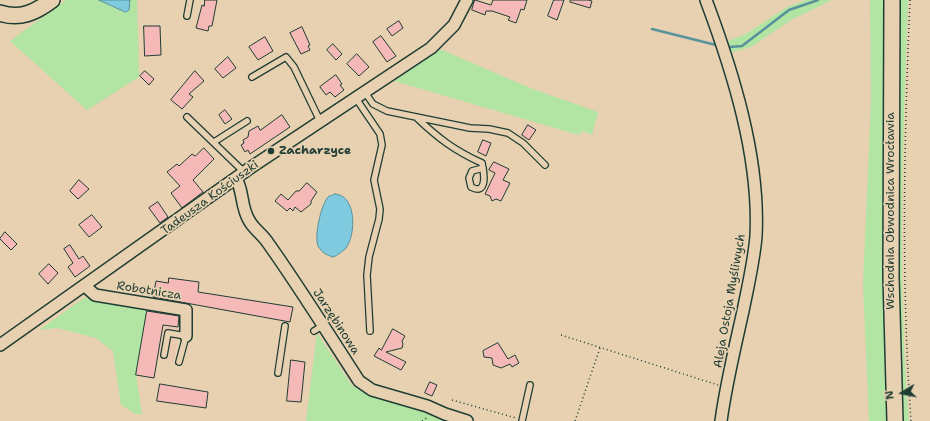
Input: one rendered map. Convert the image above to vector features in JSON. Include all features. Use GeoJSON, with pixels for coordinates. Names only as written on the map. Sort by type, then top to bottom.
{"type":"FeatureCollection","features":[{"type":"Feature","properties":{"kind":"main road"},"geometry":{"type":"LineString","coordinates":[[0,13],[9,15],[24,15],[37,10],[52,0]]}},
{"type":"Feature","properties":{"kind":"main road","name":"Wschodnia Obwodnica Wrocławia"},"geometry":{"type":"LineString","coordinates":[[892,0],[891,277],[895,421]]}},
{"type":"Feature","properties":{"kind":"street","name":"Tadeusza Kościuszki"},"geometry":{"type":"LineString","coordinates":[[0,345],[86,286],[240,176],[430,48],[444,36],[461,14],[467,0]]}},
{"type":"Feature","properties":{"kind":"street","name":"Aleja Ostoja Myśliwych"},"geometry":{"type":"LineString","coordinates":[[706,0],[727,60],[746,134],[756,197],[756,237],[721,421]]}},
{"type":"Feature","properties":{"kind":"street","name":"Jarzębinowa"},"geometry":{"type":"LineString","coordinates":[[240,176],[240,197],[250,222],[266,240],[318,328],[359,381],[372,390],[427,406],[467,421]]}},
{"type":"Feature","properties":{"kind":"street","name":"Robotnicza"},"geometry":{"type":"LineString","coordinates":[[86,286],[95,295],[186,310],[186,336]]}},
{"type":"Feature","properties":{"kind":"lane"},"geometry":{"type":"LineString","coordinates":[[187,16],[190,0]]}},
{"type":"Feature","properties":{"kind":"lane"},"geometry":{"type":"LineString","coordinates":[[252,78],[286,57],[294,67],[320,121]]}},
{"type":"Feature","properties":{"kind":"lane"},"geometry":{"type":"LineString","coordinates":[[360,94],[373,104],[387,111],[417,118],[508,133],[523,143],[544,165]]}},
{"type":"Feature","properties":{"kind":"lane"},"geometry":{"type":"LineString","coordinates":[[360,94],[380,134],[382,145],[374,180],[380,209],[379,219],[369,257],[367,275],[370,331]]}},
{"type":"Feature","properties":{"kind":"lane"},"geometry":{"type":"LineString","coordinates":[[187,117],[214,142],[240,176]]}},
{"type":"Feature","properties":{"kind":"lane"},"geometry":{"type":"LineString","coordinates":[[417,118],[439,139],[460,153],[482,163],[483,168]]}},
{"type":"Feature","properties":{"kind":"lane"},"geometry":{"type":"LineString","coordinates":[[214,142],[247,120]]}},
{"type":"Feature","properties":{"kind":"lane"},"geometry":{"type":"LineString","coordinates":[[278,372],[285,326]]}},
{"type":"Feature","properties":{"kind":"lane"},"geometry":{"type":"LineString","coordinates":[[164,355],[168,333],[186,336],[179,362]]}},
{"type":"Feature","properties":{"kind":"lane"},"geometry":{"type":"LineString","coordinates":[[522,420],[530,385]]}},
{"type":"Feature","properties":{"kind":"path"},"geometry":{"type":"LineString","coordinates":[[910,0],[905,257],[907,363],[911,421]]}},
{"type":"Feature","properties":{"kind":"path"},"geometry":{"type":"LineString","coordinates":[[561,335],[727,388]]}},
{"type":"Feature","properties":{"kind":"path"},"geometry":{"type":"LineString","coordinates":[[575,421],[600,348]]}},
{"type":"Feature","properties":{"kind":"path"},"geometry":{"type":"LineString","coordinates":[[452,400],[522,420]]}},
{"type":"Feature","properties":{"kind":"shaded area"},"geometry":{"type":"Polygon","coordinates":[[[147,309],[181,314],[174,361],[157,359],[154,378],[136,375],[147,309]]]}},
{"type":"Feature","properties":{"kind":"green space"},"geometry":{"type":"Polygon","coordinates":[[[66,0],[137,0],[139,77],[87,110],[10,41],[66,0]]]}},
{"type":"Feature","properties":{"kind":"green space"},"geometry":{"type":"Polygon","coordinates":[[[806,0],[832,0],[791,20],[751,47],[729,53],[725,42],[744,35],[787,7],[806,0]]]}},
{"type":"Feature","properties":{"kind":"green space"},"geometry":{"type":"Polygon","coordinates":[[[870,0],[884,0],[884,285],[890,421],[869,421],[863,285],[871,101],[870,0]]]}},
{"type":"Feature","properties":{"kind":"green space"},"geometry":{"type":"Polygon","coordinates":[[[901,0],[908,0],[903,158],[902,263],[905,368],[909,421],[902,421],[897,259],[901,0]]]}},
{"type":"Feature","properties":{"kind":"green space"},"geometry":{"type":"Polygon","coordinates":[[[440,49],[530,88],[598,112],[592,135],[583,131],[579,135],[394,81],[440,49]]]}},
{"type":"Feature","properties":{"kind":"green space"},"geometry":{"type":"Polygon","coordinates":[[[84,298],[147,309],[136,375],[142,414],[136,414],[121,405],[113,351],[96,338],[57,328],[39,330],[84,298]]]}},
{"type":"Feature","properties":{"kind":"green space"},"geometry":{"type":"Polygon","coordinates":[[[317,333],[352,386],[423,406],[432,416],[446,421],[306,421],[317,333]]]}},
{"type":"Feature","properties":{"kind":"water"},"geometry":{"type":"Polygon","coordinates":[[[99,0],[130,0],[129,10],[126,12],[99,0]]]}},
{"type":"Feature","properties":{"kind":"water"},"geometry":{"type":"Polygon","coordinates":[[[335,194],[342,196],[347,201],[351,208],[353,225],[352,234],[346,248],[333,257],[325,253],[318,246],[317,235],[323,206],[329,196],[335,194]]]}},
{"type":"Feature","properties":{"kind":"building"},"geometry":{"type":"Polygon","coordinates":[[[205,0],[217,0],[212,26],[209,26],[208,31],[196,28],[202,5],[204,6],[205,0]]]}},
{"type":"Feature","properties":{"kind":"building"},"geometry":{"type":"Polygon","coordinates":[[[475,0],[491,5],[493,0],[527,0],[524,10],[521,9],[516,23],[508,20],[510,17],[492,11],[486,11],[485,15],[472,10],[475,0]]]}},
{"type":"Feature","properties":{"kind":"building"},"geometry":{"type":"Polygon","coordinates":[[[554,0],[564,0],[557,20],[548,16],[554,0]]]}},
{"type":"Feature","properties":{"kind":"building"},"geometry":{"type":"Polygon","coordinates":[[[571,0],[592,1],[590,8],[570,2],[571,0]]]}},
{"type":"Feature","properties":{"kind":"building"},"geometry":{"type":"Polygon","coordinates":[[[399,21],[403,28],[392,36],[387,29],[399,21]]]}},
{"type":"Feature","properties":{"kind":"building"},"geometry":{"type":"Polygon","coordinates":[[[144,26],[160,26],[161,55],[145,56],[144,26]]]}},
{"type":"Feature","properties":{"kind":"building"},"geometry":{"type":"Polygon","coordinates":[[[302,27],[310,45],[308,46],[310,50],[301,54],[290,33],[302,27]]]}},
{"type":"Feature","properties":{"kind":"building"},"geometry":{"type":"Polygon","coordinates":[[[381,36],[396,56],[387,62],[373,42],[381,36]]]}},
{"type":"Feature","properties":{"kind":"building"},"geometry":{"type":"Polygon","coordinates":[[[265,37],[273,51],[258,60],[249,47],[265,37]]]}},
{"type":"Feature","properties":{"kind":"building"},"geometry":{"type":"Polygon","coordinates":[[[333,44],[342,54],[336,60],[327,50],[333,44]]]}},
{"type":"Feature","properties":{"kind":"building"},"geometry":{"type":"Polygon","coordinates":[[[357,54],[369,67],[359,76],[347,64],[357,54]]]}},
{"type":"Feature","properties":{"kind":"building"},"geometry":{"type":"Polygon","coordinates":[[[228,57],[236,68],[223,78],[215,69],[228,57]]]}},
{"type":"Feature","properties":{"kind":"building"},"geometry":{"type":"Polygon","coordinates":[[[145,71],[154,79],[149,85],[140,76],[145,71]]]}},
{"type":"Feature","properties":{"kind":"building"},"geometry":{"type":"Polygon","coordinates":[[[195,71],[204,81],[189,94],[193,97],[182,109],[171,100],[195,71]]]}},
{"type":"Feature","properties":{"kind":"building"},"geometry":{"type":"Polygon","coordinates":[[[336,75],[344,90],[335,97],[330,92],[326,95],[320,87],[336,75]]]}},
{"type":"Feature","properties":{"kind":"building"},"geometry":{"type":"Polygon","coordinates":[[[225,110],[232,119],[225,124],[219,115],[225,110]]]}},
{"type":"Feature","properties":{"kind":"building"},"geometry":{"type":"Polygon","coordinates":[[[282,115],[290,127],[250,154],[248,150],[245,152],[241,145],[244,143],[243,140],[248,137],[249,131],[258,126],[260,130],[282,115]]]}},
{"type":"Feature","properties":{"kind":"building"},"geometry":{"type":"Polygon","coordinates":[[[528,125],[536,130],[529,140],[522,135],[528,125]]]}},
{"type":"Feature","properties":{"kind":"building"},"geometry":{"type":"Polygon","coordinates":[[[483,140],[491,143],[486,156],[478,152],[483,140]]]}},
{"type":"Feature","properties":{"kind":"building"},"geometry":{"type":"Polygon","coordinates":[[[204,148],[214,159],[193,180],[203,192],[182,208],[171,193],[180,186],[167,172],[177,164],[179,166],[192,154],[195,156],[204,148]]]}},
{"type":"Feature","properties":{"kind":"building"},"geometry":{"type":"Polygon","coordinates":[[[494,162],[509,169],[503,180],[510,183],[501,201],[496,199],[492,201],[490,196],[485,194],[495,173],[489,170],[494,162]]]}},
{"type":"Feature","properties":{"kind":"building"},"geometry":{"type":"Polygon","coordinates":[[[79,180],[89,189],[78,199],[70,191],[79,180]]]}},
{"type":"Feature","properties":{"kind":"building"},"geometry":{"type":"Polygon","coordinates":[[[307,183],[317,192],[311,201],[311,204],[301,212],[295,207],[293,211],[290,208],[287,211],[275,201],[281,194],[288,200],[296,191],[299,191],[307,183]]]}},
{"type":"Feature","properties":{"kind":"building"},"geometry":{"type":"Polygon","coordinates":[[[158,202],[168,217],[160,223],[149,208],[158,202]]]}},
{"type":"Feature","properties":{"kind":"building"},"geometry":{"type":"Polygon","coordinates":[[[92,215],[102,227],[89,237],[79,225],[92,215]]]}},
{"type":"Feature","properties":{"kind":"building"},"geometry":{"type":"Polygon","coordinates":[[[5,232],[17,244],[11,250],[0,239],[5,232]]]}},
{"type":"Feature","properties":{"kind":"building"},"geometry":{"type":"Polygon","coordinates":[[[70,245],[79,259],[83,256],[90,266],[75,277],[68,267],[73,263],[64,249],[70,245]]]}},
{"type":"Feature","properties":{"kind":"building"},"geometry":{"type":"Polygon","coordinates":[[[49,264],[58,273],[48,284],[39,274],[49,264]]]}},
{"type":"Feature","properties":{"kind":"building"},"geometry":{"type":"Polygon","coordinates":[[[169,278],[199,282],[198,292],[293,307],[290,322],[153,297],[156,281],[168,283],[169,278]]]}},
{"type":"Feature","properties":{"kind":"building"},"geometry":{"type":"Polygon","coordinates":[[[147,311],[179,316],[178,327],[163,325],[154,378],[136,375],[147,311]]]}},
{"type":"Feature","properties":{"kind":"building"},"geometry":{"type":"Polygon","coordinates":[[[393,329],[405,336],[402,341],[402,348],[386,352],[406,362],[401,370],[374,356],[379,348],[381,350],[393,329]]]}},
{"type":"Feature","properties":{"kind":"building"},"geometry":{"type":"Polygon","coordinates":[[[498,343],[508,359],[515,355],[519,363],[512,367],[510,364],[501,368],[493,365],[492,358],[484,357],[483,351],[498,343]]]}},
{"type":"Feature","properties":{"kind":"building"},"geometry":{"type":"Polygon","coordinates":[[[291,360],[305,362],[301,402],[287,401],[291,360]]]}},
{"type":"Feature","properties":{"kind":"building"},"geometry":{"type":"Polygon","coordinates":[[[430,382],[437,385],[432,396],[425,393],[430,382]]]}},
{"type":"Feature","properties":{"kind":"building"},"geometry":{"type":"Polygon","coordinates":[[[160,384],[208,392],[206,408],[157,401],[160,384]]]}},
{"type":"Feature","properties":{"kind":"waterway"},"geometry":{"type":"LineString","coordinates":[[730,47],[742,46],[789,10],[818,0]]}},
{"type":"Feature","properties":{"kind":"waterway"},"geometry":{"type":"LineString","coordinates":[[652,29],[716,45]]}},
{"type":"Feature","properties":{"kind":"place","name":"Zacharzyce"},"geometry":{"type":"Point","coordinates":[271,151]}}]}
